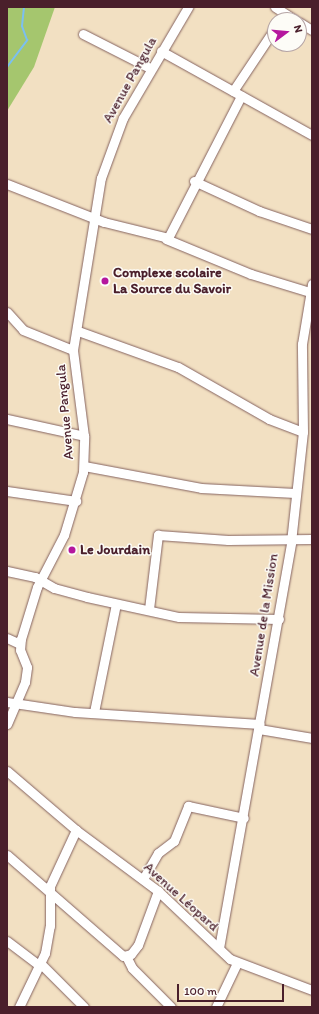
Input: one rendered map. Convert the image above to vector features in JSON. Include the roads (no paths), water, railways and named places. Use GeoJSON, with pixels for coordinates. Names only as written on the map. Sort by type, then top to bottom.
{"type":"FeatureCollection","features":[{"type":"Feature","properties":{"kind":"street","name":"Avenue Pangula"},"geometry":{"type":"LineString","coordinates":[[20,644],[41,580],[58,548],[76,501],[84,466],[84,436],[73,350],[78,331],[92,217],[111,147],[150,68],[188,7]]}},
{"type":"Feature","properties":{"kind":"street"},"geometry":{"type":"LineString","coordinates":[[83,34],[150,68]]}},
{"type":"Feature","properties":{"kind":"street"},"geometry":{"type":"LineString","coordinates":[[166,239],[237,94],[267,42]]}},
{"type":"Feature","properties":{"kind":"street"},"geometry":{"type":"LineString","coordinates":[[161,50],[312,135]]}},
{"type":"Feature","properties":{"kind":"street"},"geometry":{"type":"LineString","coordinates":[[194,181],[259,210],[312,229]]}},
{"type":"Feature","properties":{"kind":"street"},"geometry":{"type":"LineString","coordinates":[[7,184],[92,217],[166,239],[251,274],[311,288]]}},
{"type":"Feature","properties":{"kind":"street","name":"Avenue de la Mission"},"geometry":{"type":"LineString","coordinates":[[219,948],[244,818],[291,542],[295,493],[303,432],[302,344],[311,288]]}},
{"type":"Feature","properties":{"kind":"street"},"geometry":{"type":"LineString","coordinates":[[7,312],[23,330],[73,350]]}},
{"type":"Feature","properties":{"kind":"street"},"geometry":{"type":"LineString","coordinates":[[78,331],[178,367],[262,415],[303,432]]}},
{"type":"Feature","properties":{"kind":"street"},"geometry":{"type":"LineString","coordinates":[[7,419],[84,436]]}},
{"type":"Feature","properties":{"kind":"street"},"geometry":{"type":"LineString","coordinates":[[84,466],[201,488],[295,493]]}},
{"type":"Feature","properties":{"kind":"street"},"geometry":{"type":"LineString","coordinates":[[7,491],[76,501]]}},
{"type":"Feature","properties":{"kind":"street"},"geometry":{"type":"LineString","coordinates":[[148,609],[158,535],[291,542],[312,540]]}},
{"type":"Feature","properties":{"kind":"street"},"geometry":{"type":"LineString","coordinates":[[7,571],[41,580],[59,590],[116,604],[183,617],[279,619]]}},
{"type":"Feature","properties":{"kind":"street"},"geometry":{"type":"LineString","coordinates":[[94,712],[116,604]]}},
{"type":"Feature","properties":{"kind":"street"},"geometry":{"type":"LineString","coordinates":[[7,638],[20,644],[27,667],[16,705],[7,724]]}},
{"type":"Feature","properties":{"kind":"street"},"geometry":{"type":"LineString","coordinates":[[7,702],[16,705],[260,727],[312,738]]}},
{"type":"Feature","properties":{"kind":"street","name":"Avenue Léopard"},"geometry":{"type":"LineString","coordinates":[[7,771],[76,830],[158,891],[237,963],[312,990]]}},
{"type":"Feature","properties":{"kind":"street"},"geometry":{"type":"LineString","coordinates":[[143,879],[158,853],[174,840],[188,806],[244,818]]}},
{"type":"Feature","properties":{"kind":"street"},"geometry":{"type":"LineString","coordinates":[[19,1007],[40,965],[50,926],[50,891],[76,830]]}},
{"type":"Feature","properties":{"kind":"street"},"geometry":{"type":"LineString","coordinates":[[7,855],[126,956],[132,968],[171,1007]]}},
{"type":"Feature","properties":{"kind":"street"},"geometry":{"type":"LineString","coordinates":[[126,956],[138,945],[158,891]]}},
{"type":"Feature","properties":{"kind":"street"},"geometry":{"type":"LineString","coordinates":[[7,941],[40,965],[84,1007]]}},
{"type":"Feature","properties":{"kind":"street"},"geometry":{"type":"LineString","coordinates":[[216,1007],[237,963]]}},
{"type":"Feature","properties":{"kind":"waterway"},"geometry":{"type":"LineString","coordinates":[[7,67],[27,40],[22,26],[24,7]]}},
{"type":"Feature","properties":{"kind":"place","name":"Complexe scolaire La Source du Savoir"},"geometry":{"type":"Point","coordinates":[105,281]}},
{"type":"Feature","properties":{"kind":"place","name":"Le Jourdain"},"geometry":{"type":"Point","coordinates":[72,550]}}]}
